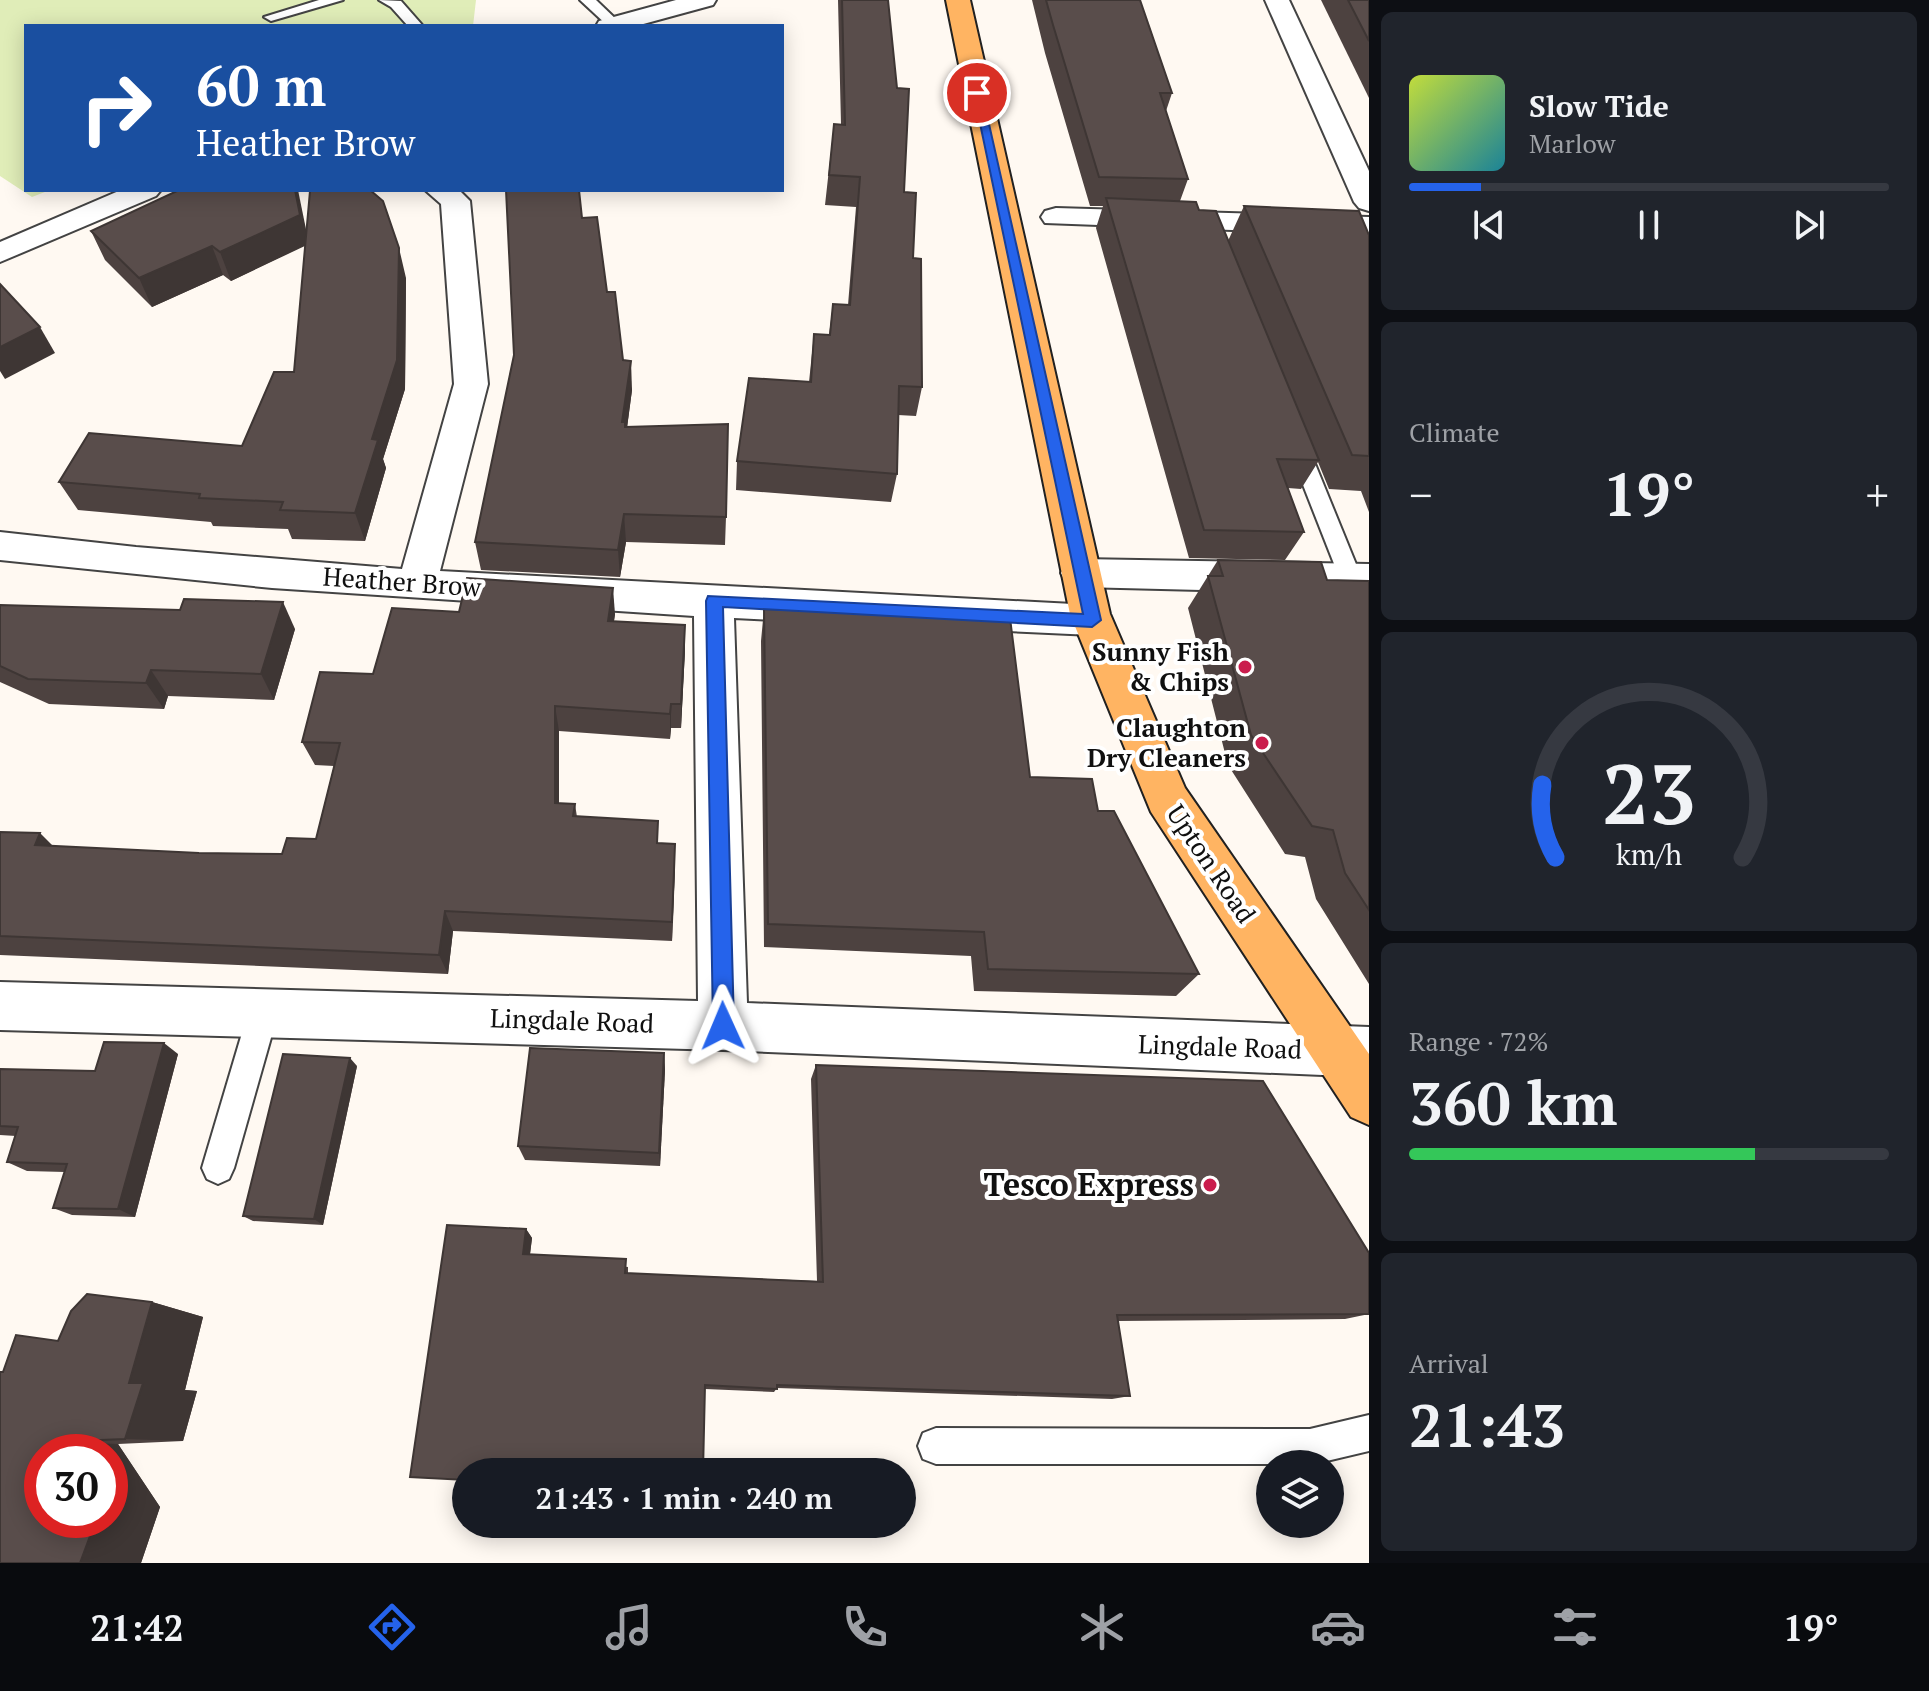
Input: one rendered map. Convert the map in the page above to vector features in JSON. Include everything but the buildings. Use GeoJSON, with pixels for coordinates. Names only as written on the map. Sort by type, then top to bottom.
{"type":"FeatureCollection","features":[{"type":"Feature","properties":{"kind":"main road","name":"Upton Road"},"geometry":{"type":"LineString","coordinates":[[958,0],[1002,216],[1092,620],[1167,799],[1352,1052],[1369,1099]]}},
{"type":"Feature","properties":{"kind":"street"},"geometry":{"type":"LineString","coordinates":[[615,24],[704,0]]}},
{"type":"Feature","properties":{"kind":"street"},"geometry":{"type":"LineString","coordinates":[[1277,0],[1345,121],[1369,202]]}},
{"type":"Feature","properties":{"kind":"street"},"geometry":{"type":"LineString","coordinates":[[0,253],[141,192]]}},
{"type":"Feature","properties":{"kind":"street"},"geometry":{"type":"LineString","coordinates":[[417,584],[471,384],[455,201],[443,192]]}},
{"type":"Feature","properties":{"kind":"street"},"geometry":{"type":"LineString","coordinates":[[1056,217],[1211,229],[1369,226]]}},
{"type":"Feature","properties":{"kind":"street","name":"Heather Brow"},"geometry":{"type":"LineString","coordinates":[[0,546],[79,556],[417,584],[1092,620]]}},
{"type":"Feature","properties":{"kind":"street"},"geometry":{"type":"LineString","coordinates":[[1080,573],[1360,579]]}},
{"type":"Feature","properties":{"kind":"street"},"geometry":{"type":"LineString","coordinates":[[714,601],[723,1026]]}},
{"type":"Feature","properties":{"kind":"street","name":"Lingdale Road"},"geometry":{"type":"LineString","coordinates":[[0,1006],[723,1026],[1352,1052]]}},
{"type":"Feature","properties":{"kind":"lane"},"geometry":{"type":"LineString","coordinates":[[271,17],[336,0]]}},
{"type":"Feature","properties":{"kind":"lane"},"geometry":{"type":"LineString","coordinates":[[386,0],[396,4],[414,24]]}},
{"type":"Feature","properties":{"kind":"lane"},"geometry":{"type":"LineString","coordinates":[[587,0],[610,24]]}},
{"type":"Feature","properties":{"kind":"lane"},"geometry":{"type":"LineString","coordinates":[[1288,422],[1360,579]]}},
{"type":"Feature","properties":{"kind":"lane"},"geometry":{"type":"LineString","coordinates":[[218,1168],[263,1013]]}},
{"type":"Feature","properties":{"kind":"lane"},"geometry":{"type":"LineString","coordinates":[[936,1446],[1310,1447],[1369,1433]]}},
{"type":"Feature","properties":{"kind":"green space"},"geometry":{"type":"Polygon","coordinates":[[[0,0],[476,0],[473,24],[24,24],[24,192],[0,176],[0,0]]]}},
{"type":"Feature","properties":{"kind":"green space"},"geometry":{"type":"Polygon","coordinates":[[[24,192],[45,192],[32,197],[24,192]]]}},
{"type":"Feature","properties":{"kind":"place","name":"Sunny Fish & Chips"},"geometry":{"type":"Point","coordinates":[1245,667]}},
{"type":"Feature","properties":{"kind":"place","name":"Claughton Dry Cleaners"},"geometry":{"type":"Point","coordinates":[1262,743]}},
{"type":"Feature","properties":{"kind":"place","name":"Tesco Express"},"geometry":{"type":"Point","coordinates":[1210,1185]}},
{"type":"Feature","properties":{"kind":"route"},"geometry":{"type":"LineString","coordinates":[[723,1026],[714,601],[1092,620],[977,93]]}}]}
